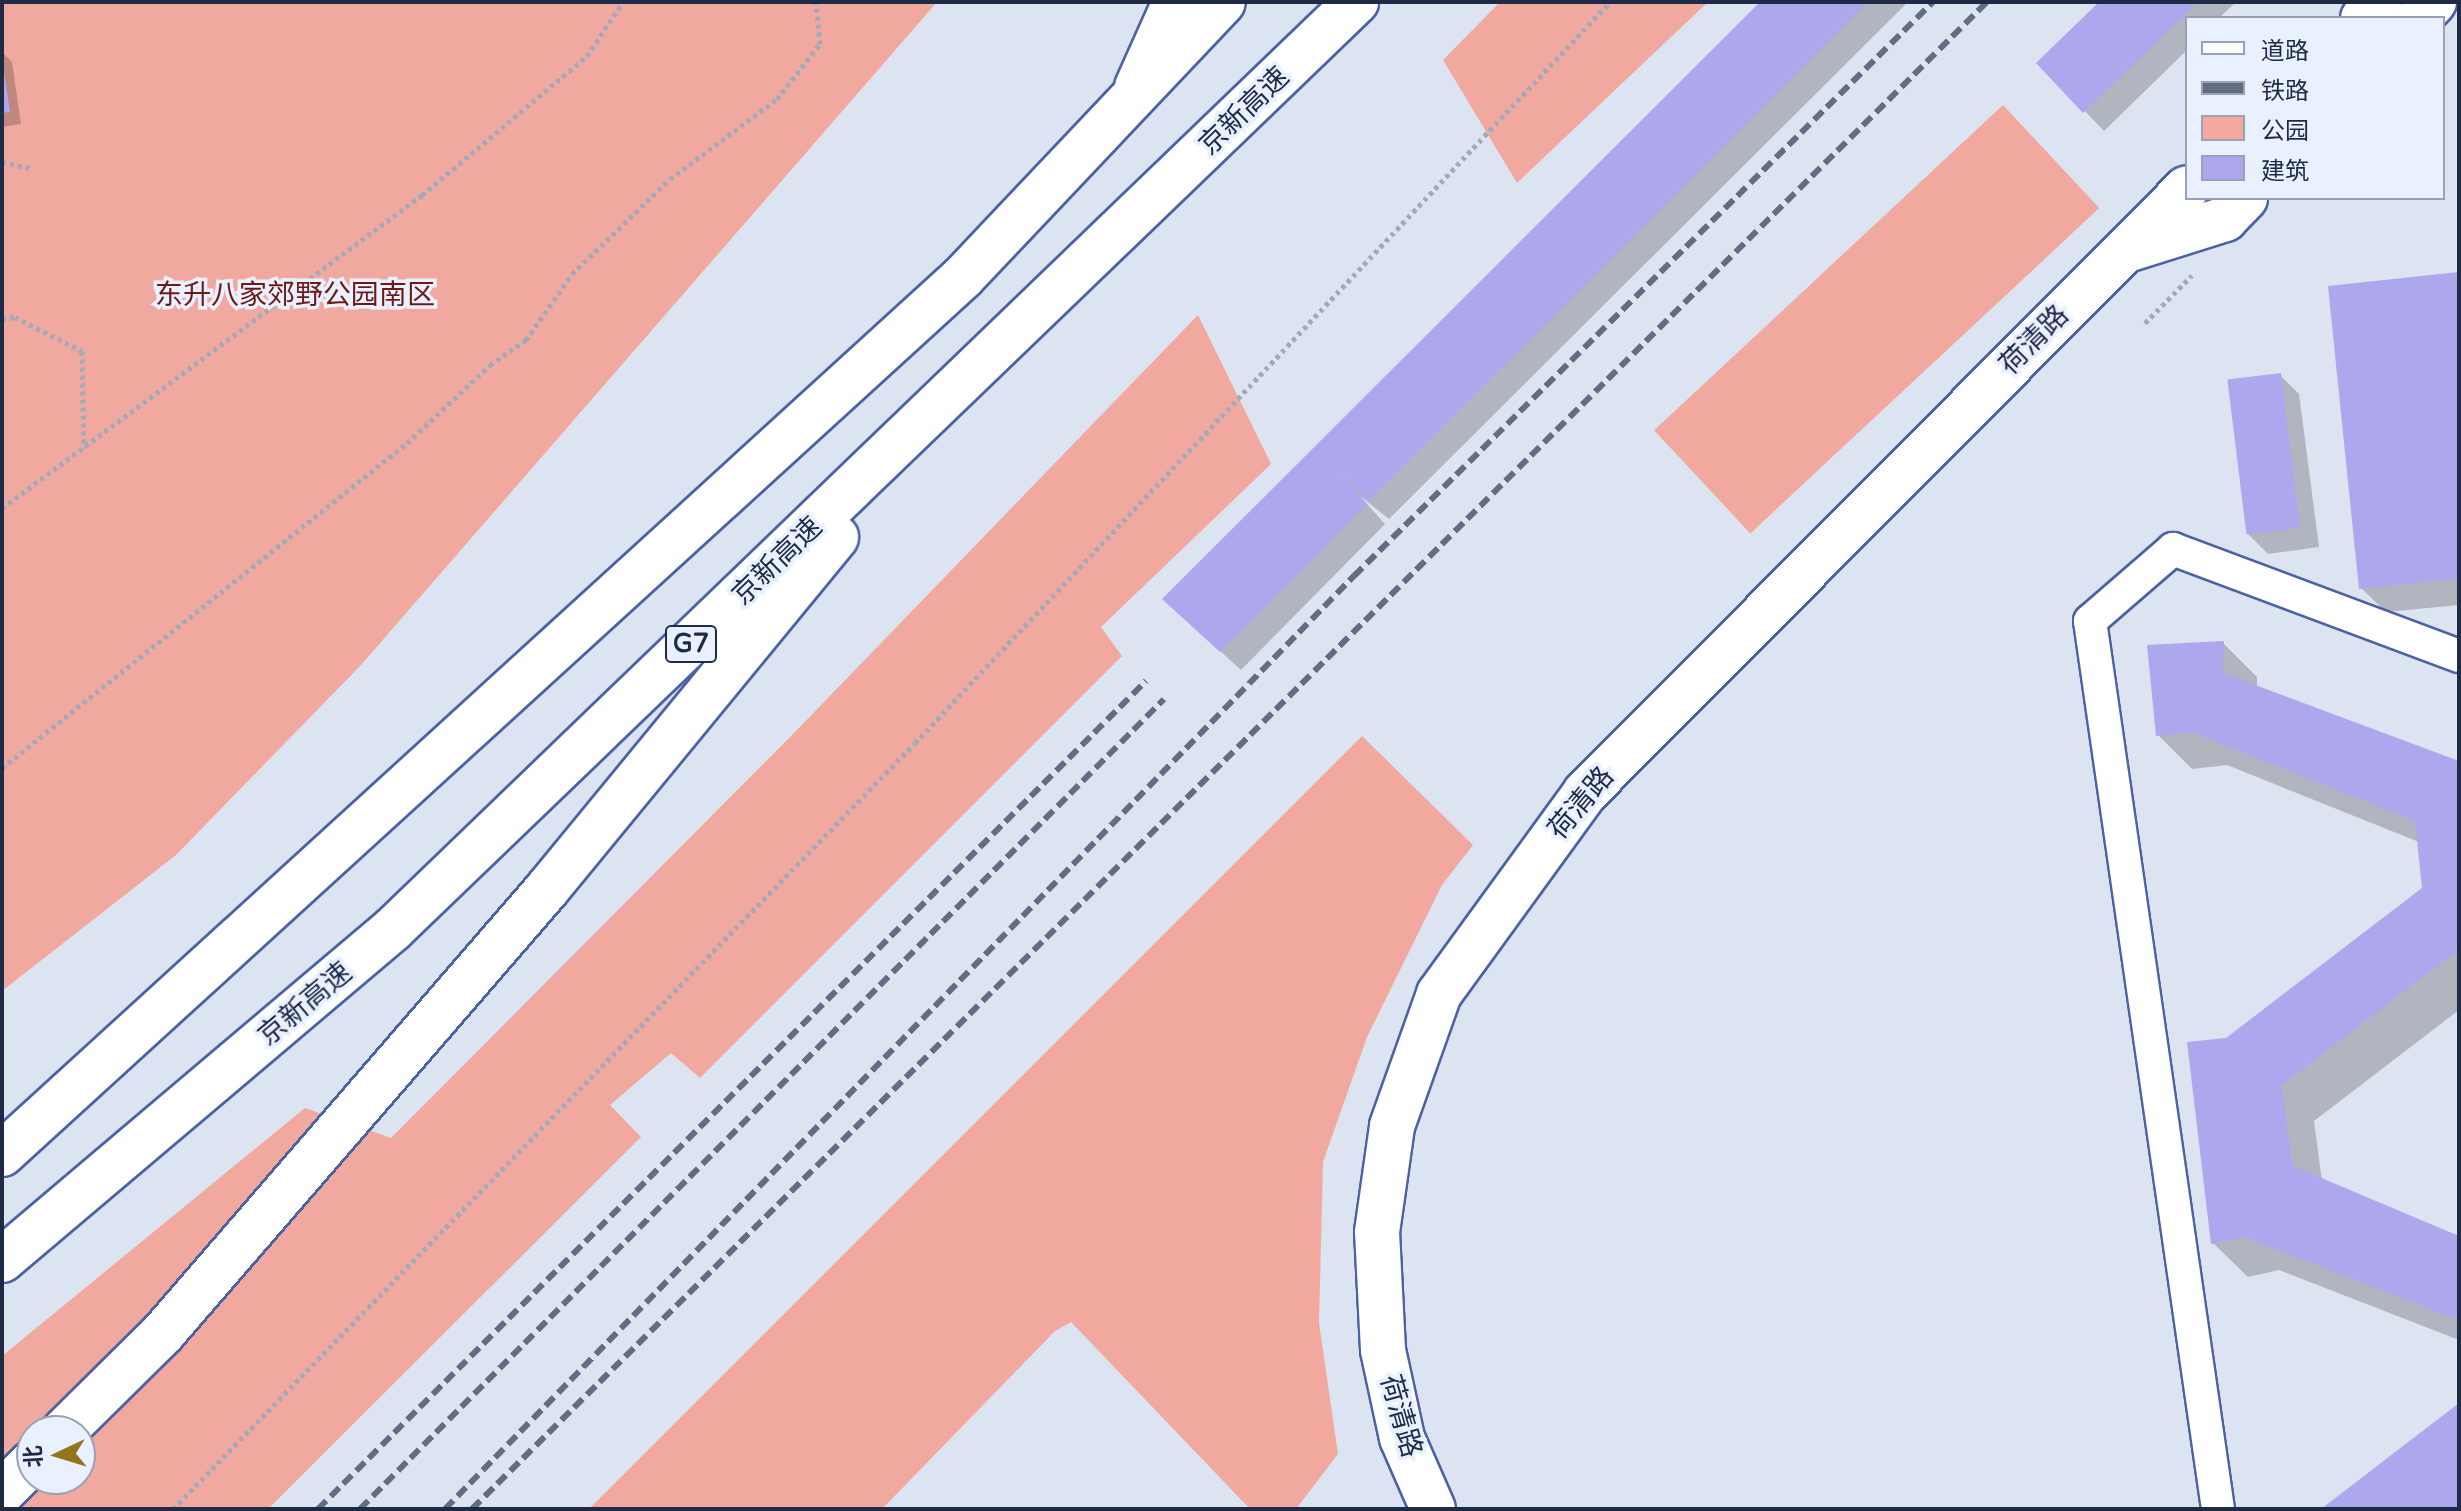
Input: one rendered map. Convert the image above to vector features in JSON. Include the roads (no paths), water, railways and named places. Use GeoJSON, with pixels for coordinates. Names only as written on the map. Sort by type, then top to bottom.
{"type":"FeatureCollection","features":[{"type":"Feature","properties":{"kind":"main road"},"geometry":{"type":"LineString","coordinates":[[1131,100],[1175,2]]}},
{"type":"Feature","properties":{"kind":"main road"},"geometry":{"type":"LineString","coordinates":[[2,1154],[963,277],[1223,2]]}},
{"type":"Feature","properties":{"kind":"main road","name":"京新高速"},"geometry":{"type":"LineString","coordinates":[[2,1260],[393,929],[1356,2]]}},
{"type":"Feature","properties":{"kind":"main road"},"geometry":{"type":"LineString","coordinates":[[2365,16],[2380,2]]}},
{"type":"Feature","properties":{"kind":"main road","name":"荷清路"},"geometry":{"type":"LineString","coordinates":[[1433,1509],[1402,1438],[1383,1350],[1377,1232],[1392,1126],[1439,994],[1585,793],[2185,190]]}},
{"type":"Feature","properties":{"kind":"main road","name":"荷清路"},"geometry":{"type":"LineString","coordinates":[[2120,252],[2225,219],[2243,200]]}},
{"type":"Feature","properties":{"kind":"main road"},"geometry":{"type":"LineString","coordinates":[[80,1415],[163,1333],[548,888],[964,382]]}},
{"type":"Feature","properties":{"kind":"street"},"geometry":{"type":"LineString","coordinates":[[2218,1509],[2090,621],[2173,549],[2459,656]]}},
{"type":"Feature","properties":{"kind":"railway"},"geometry":{"type":"LineString","coordinates":[[445,1509],[1354,576],[1933,2]]}},
{"type":"Feature","properties":{"kind":"railway"},"geometry":{"type":"LineString","coordinates":[[472,1509],[1987,2]]}},
{"type":"Feature","properties":{"kind":"railway"},"geometry":{"type":"LineString","coordinates":[[318,1509],[1146,681]]}},
{"type":"Feature","properties":{"kind":"railway"},"geometry":{"type":"LineString","coordinates":[[360,1509],[1164,699]]}},
{"type":"Feature","properties":{"kind":"park label","name":"东升八家郊野公园南区"},"geometry":{"type":"Point","coordinates":[295,295]}}]}
